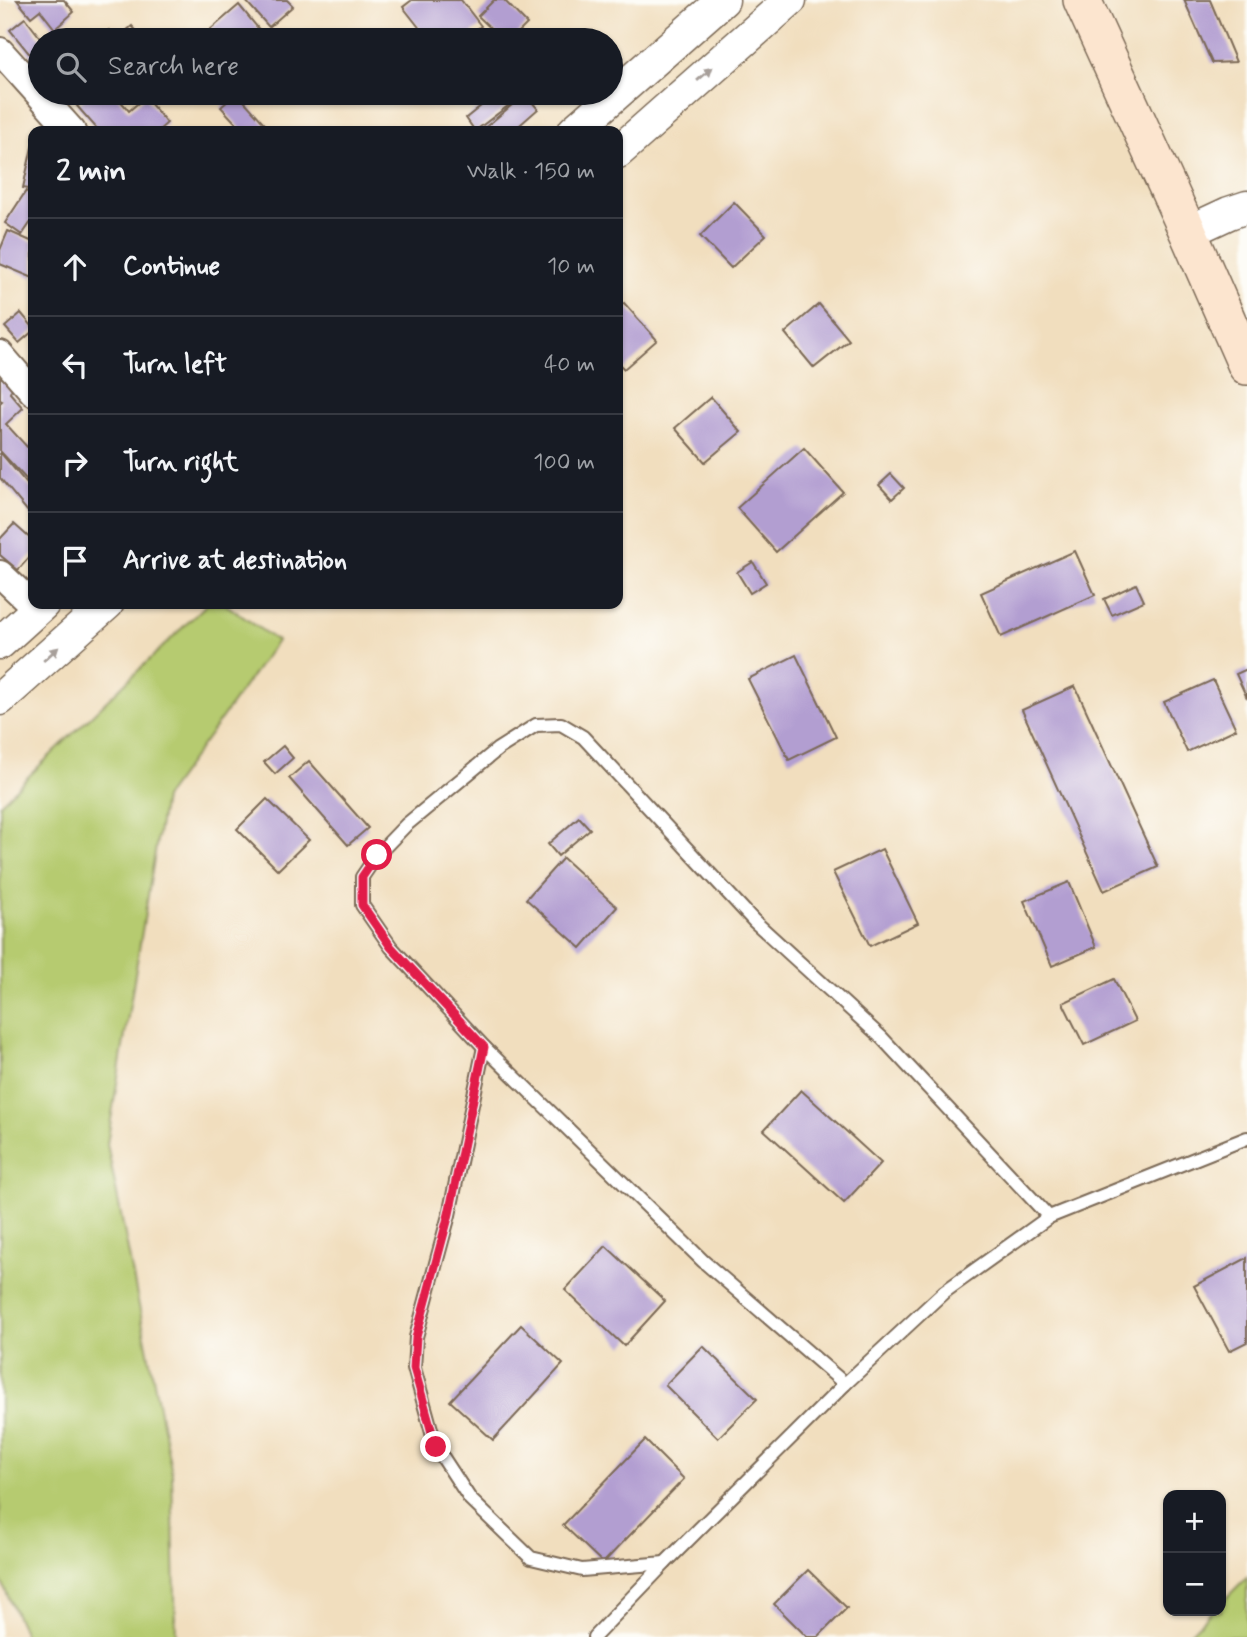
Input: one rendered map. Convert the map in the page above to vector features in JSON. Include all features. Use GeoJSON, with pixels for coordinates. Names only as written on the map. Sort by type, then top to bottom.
{"type":"FeatureCollection","features":[{"type":"Feature","properties":{"kind":"main road"},"geometry":{"type":"LineString","coordinates":[[1082,0],[1197,228],[1247,312]]}},
{"type":"Feature","properties":{"kind":"main road"},"geometry":{"type":"LineString","coordinates":[[1106,0],[1197,228],[1247,366]]}},
{"type":"Feature","properties":{"kind":"street"},"geometry":{"type":"LineString","coordinates":[[623,89],[723,0]]}},
{"type":"Feature","properties":{"kind":"street"},"geometry":{"type":"LineString","coordinates":[[623,147],[790,0]]}},
{"type":"Feature","properties":{"kind":"street"},"geometry":{"type":"LineString","coordinates":[[0,51],[28,82]]}},
{"type":"Feature","properties":{"kind":"street"},"geometry":{"type":"LineString","coordinates":[[644,70],[672,102]]}},
{"type":"Feature","properties":{"kind":"street"},"geometry":{"type":"LineString","coordinates":[[49,105],[68,126]]}},
{"type":"Feature","properties":{"kind":"street"},"geometry":{"type":"LineString","coordinates":[[581,126],[604,105]]}},
{"type":"Feature","properties":{"kind":"street"},"geometry":{"type":"LineString","coordinates":[[1197,228],[1247,206]]}},
{"type":"Feature","properties":{"kind":"street"},"geometry":{"type":"LineString","coordinates":[[0,354],[28,386]]}},
{"type":"Feature","properties":{"kind":"street"},"geometry":{"type":"LineString","coordinates":[[0,574],[28,596]]}},
{"type":"Feature","properties":{"kind":"street"},"geometry":{"type":"LineString","coordinates":[[0,643],[37,609]]}},
{"type":"Feature","properties":{"kind":"street"},"geometry":{"type":"LineString","coordinates":[[0,699],[101,609]]}},
{"type":"Feature","properties":{"kind":"lane"},"geometry":{"type":"LineString","coordinates":[[845,1384],[703,1261],[484,1047],[391,947],[362,905],[362,877],[377,855],[406,825],[498,749],[536,725],[561,724],[583,737],[754,921],[882,1038],[1049,1217]]}},
{"type":"Feature","properties":{"kind":"lane"},"geometry":{"type":"LineString","coordinates":[[484,1047],[449,1214],[416,1337],[414,1368],[436,1447],[470,1499],[531,1558],[582,1570],[665,1563]]}},
{"type":"Feature","properties":{"kind":"lane"},"geometry":{"type":"LineString","coordinates":[[594,1637],[845,1384],[944,1292],[1049,1217],[1247,1138]]}},
{"type":"Feature","properties":{"kind":"green space"},"geometry":{"type":"Polygon","coordinates":[[[202,609],[232,609],[277,641],[164,798],[107,1144],[172,1473],[176,1637],[26,1637],[0,1578],[0,804],[202,609]]]}},
{"type":"Feature","properties":{"kind":"green space"},"geometry":{"type":"Polygon","coordinates":[[[1247,1577],[1247,1637],[1186,1637],[1207,1616],[1226,1616],[1226,1598],[1247,1577]]]}},
{"type":"Feature","properties":{"kind":"building"},"geometry":{"type":"Polygon","coordinates":[[[17,0],[64,0],[74,12],[56,28],[40,10],[31,17],[17,0]]]}},
{"type":"Feature","properties":{"kind":"building"},"geometry":{"type":"Polygon","coordinates":[[[245,0],[287,0],[293,6],[269,27],[245,0]]]}},
{"type":"Feature","properties":{"kind":"building"},"geometry":{"type":"Polygon","coordinates":[[[412,0],[461,0],[481,26],[420,28],[403,7],[412,0]]]}},
{"type":"Feature","properties":{"kind":"building"},"geometry":{"type":"Polygon","coordinates":[[[494,0],[504,0],[527,24],[523,28],[490,28],[478,16],[494,0]]]}},
{"type":"Feature","properties":{"kind":"building"},"geometry":{"type":"Polygon","coordinates":[[[1184,0],[1210,0],[1236,62],[1212,63],[1184,0]]]}},
{"type":"Feature","properties":{"kind":"building"},"geometry":{"type":"Polygon","coordinates":[[[239,5],[258,28],[212,28],[239,5]]]}},
{"type":"Feature","properties":{"kind":"building"},"geometry":{"type":"Polygon","coordinates":[[[25,18],[33,28],[28,28],[28,52],[10,30],[25,18]]]}},
{"type":"Feature","properties":{"kind":"building"},"geometry":{"type":"Polygon","coordinates":[[[124,105],[129,111],[136,105],[152,105],[167,123],[164,126],[95,126],[77,106],[124,105]]]}},
{"type":"Feature","properties":{"kind":"building"},"geometry":{"type":"Polygon","coordinates":[[[248,105],[267,126],[238,126],[221,107],[248,105]]]}},
{"type":"Feature","properties":{"kind":"building"},"geometry":{"type":"Polygon","coordinates":[[[482,105],[509,105],[482,126],[472,126],[466,118],[482,105]]]}},
{"type":"Feature","properties":{"kind":"building"},"geometry":{"type":"Polygon","coordinates":[[[512,105],[535,105],[538,109],[519,126],[487,126],[512,105]]]}},
{"type":"Feature","properties":{"kind":"building"},"geometry":{"type":"Polygon","coordinates":[[[28,165],[28,189],[23,188],[28,165]]]}},
{"type":"Feature","properties":{"kind":"building"},"geometry":{"type":"Polygon","coordinates":[[[26,191],[28,226],[22,235],[5,223],[26,191]]]}},
{"type":"Feature","properties":{"kind":"building"},"geometry":{"type":"Polygon","coordinates":[[[734,202],[766,235],[731,268],[700,236],[734,202]]]}},
{"type":"Feature","properties":{"kind":"building"},"geometry":{"type":"Polygon","coordinates":[[[8,231],[28,240],[28,276],[0,264],[0,250],[8,231]]]}},
{"type":"Feature","properties":{"kind":"building"},"geometry":{"type":"Polygon","coordinates":[[[623,304],[657,340],[624,369],[623,368],[623,304]]]}},
{"type":"Feature","properties":{"kind":"building"},"geometry":{"type":"Polygon","coordinates":[[[819,304],[849,340],[814,368],[785,333],[819,304]]]}},
{"type":"Feature","properties":{"kind":"building"},"geometry":{"type":"Polygon","coordinates":[[[21,313],[28,321],[28,335],[19,343],[5,327],[21,313]]]}},
{"type":"Feature","properties":{"kind":"building"},"geometry":{"type":"Polygon","coordinates":[[[0,378],[12,388],[10,393],[23,408],[6,424],[28,446],[28,481],[0,451],[0,378]]]}},
{"type":"Feature","properties":{"kind":"building"},"geometry":{"type":"Polygon","coordinates":[[[711,397],[741,432],[705,462],[675,428],[711,397]]]}},
{"type":"Feature","properties":{"kind":"building"},"geometry":{"type":"Polygon","coordinates":[[[804,448],[843,492],[776,552],[737,508],[804,448]]]}},
{"type":"Feature","properties":{"kind":"building"},"geometry":{"type":"Polygon","coordinates":[[[0,452],[28,485],[28,512],[0,478],[0,452]]]}},
{"type":"Feature","properties":{"kind":"building"},"geometry":{"type":"Polygon","coordinates":[[[891,474],[904,488],[892,499],[879,485],[891,474]]]}},
{"type":"Feature","properties":{"kind":"building"},"geometry":{"type":"Polygon","coordinates":[[[14,524],[28,537],[28,559],[18,570],[0,555],[0,539],[14,524]]]}},
{"type":"Feature","properties":{"kind":"building"},"geometry":{"type":"Polygon","coordinates":[[[1075,551],[1095,595],[1001,637],[981,593],[1075,551]]]}},
{"type":"Feature","properties":{"kind":"building"},"geometry":{"type":"Polygon","coordinates":[[[753,562],[766,583],[750,593],[737,572],[753,562]]]}},
{"type":"Feature","properties":{"kind":"building"},"geometry":{"type":"Polygon","coordinates":[[[1136,584],[1144,601],[1112,615],[1104,599],[1136,584]]]}},
{"type":"Feature","properties":{"kind":"building"},"geometry":{"type":"Polygon","coordinates":[[[796,655],[836,737],[789,760],[748,679],[796,655]]]}},
{"type":"Feature","properties":{"kind":"building"},"geometry":{"type":"Polygon","coordinates":[[[1247,669],[1247,698],[1236,674],[1247,669]]]}},
{"type":"Feature","properties":{"kind":"building"},"geometry":{"type":"Polygon","coordinates":[[[1213,680],[1236,729],[1187,752],[1164,702],[1213,680]]]}},
{"type":"Feature","properties":{"kind":"building"},"geometry":{"type":"Polygon","coordinates":[[[1075,686],[1158,867],[1104,891],[1022,710],[1075,686]]]}},
{"type":"Feature","properties":{"kind":"building"},"geometry":{"type":"Polygon","coordinates":[[[283,746],[293,758],[275,774],[264,762],[283,746]]]}},
{"type":"Feature","properties":{"kind":"building"},"geometry":{"type":"Polygon","coordinates":[[[309,761],[368,828],[348,845],[289,778],[309,761]]]}},
{"type":"Feature","properties":{"kind":"building"},"geometry":{"type":"Polygon","coordinates":[[[267,799],[309,840],[278,870],[237,829],[267,799]]]}},
{"type":"Feature","properties":{"kind":"building"},"geometry":{"type":"Polygon","coordinates":[[[579,817],[590,829],[558,856],[548,844],[579,817]]]}},
{"type":"Feature","properties":{"kind":"building"},"geometry":{"type":"Polygon","coordinates":[[[882,849],[918,923],[870,946],[833,872],[882,849]]]}},
{"type":"Feature","properties":{"kind":"building"},"geometry":{"type":"Polygon","coordinates":[[[563,858],[617,907],[581,948],[526,899],[563,858]]]}},
{"type":"Feature","properties":{"kind":"building"},"geometry":{"type":"Polygon","coordinates":[[[1069,882],[1096,947],[1052,966],[1024,901],[1069,882]]]}},
{"type":"Feature","properties":{"kind":"building"},"geometry":{"type":"Polygon","coordinates":[[[1114,979],[1135,1021],[1084,1045],[1063,1003],[1114,979]]]}},
{"type":"Feature","properties":{"kind":"building"},"geometry":{"type":"Polygon","coordinates":[[[801,1090],[881,1163],[844,1203],[764,1130],[801,1090]]]}},
{"type":"Feature","properties":{"kind":"building"},"geometry":{"type":"Polygon","coordinates":[[[606,1246],[665,1301],[624,1346],[565,1290],[606,1246]]]}},
{"type":"Feature","properties":{"kind":"building"},"geometry":{"type":"Polygon","coordinates":[[[1247,1258],[1247,1342],[1229,1351],[1194,1286],[1247,1258]]]}},
{"type":"Feature","properties":{"kind":"building"},"geometry":{"type":"Polygon","coordinates":[[[521,1325],[563,1364],[493,1440],[450,1401],[521,1325]]]}},
{"type":"Feature","properties":{"kind":"building"},"geometry":{"type":"Polygon","coordinates":[[[703,1346],[757,1399],[718,1438],[665,1385],[703,1346]]]}},
{"type":"Feature","properties":{"kind":"building"},"geometry":{"type":"Polygon","coordinates":[[[645,1440],[684,1479],[603,1563],[563,1525],[645,1440]]]}},
{"type":"Feature","properties":{"kind":"building"},"geometry":{"type":"Polygon","coordinates":[[[808,1570],[847,1608],[818,1637],[807,1637],[774,1604],[808,1570]]]}},
{"type":"Feature","properties":{"kind":"route"},"geometry":{"type":"LineString","coordinates":[[377,855],[362,877],[362,905],[391,947],[484,1047],[449,1214],[416,1337],[414,1368],[436,1447]]}}]}
